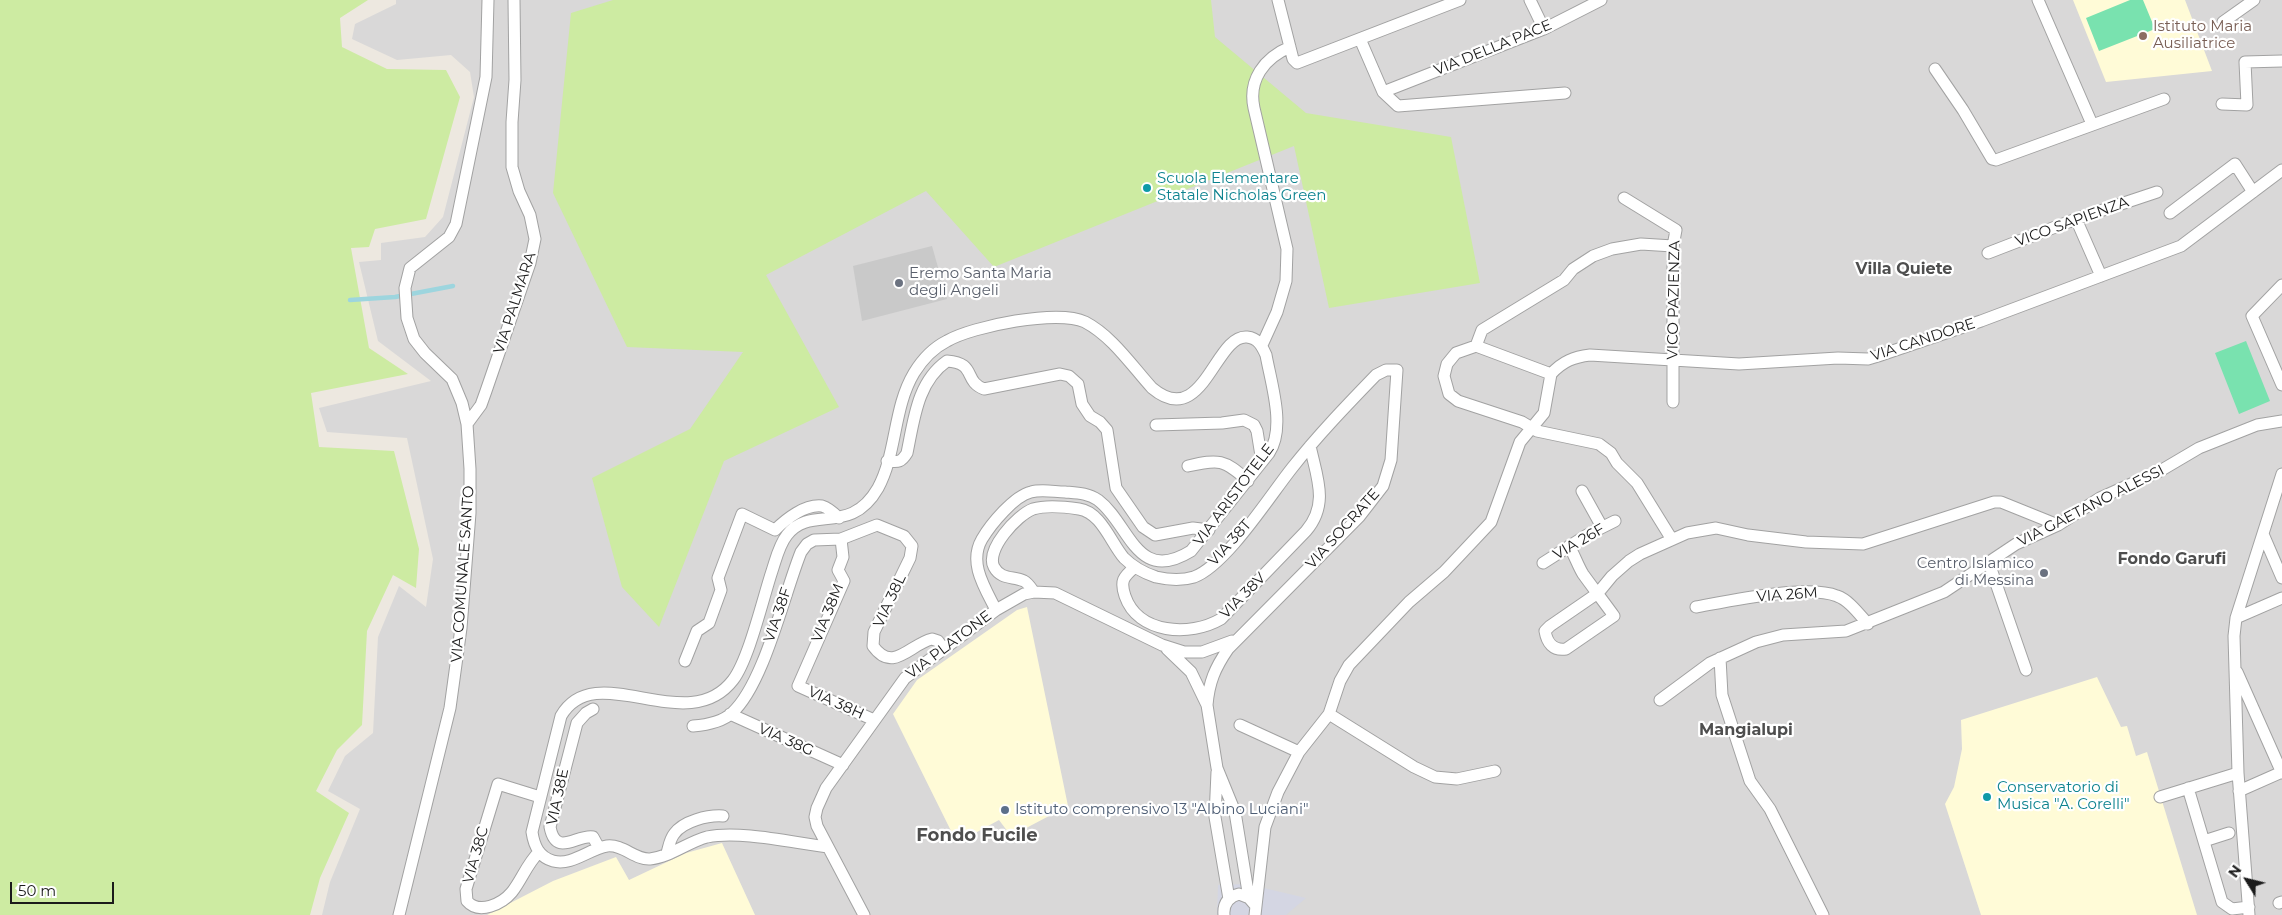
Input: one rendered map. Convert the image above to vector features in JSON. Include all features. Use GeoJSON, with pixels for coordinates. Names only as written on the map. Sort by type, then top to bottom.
{"type":"FeatureCollection","features":[{"type":"Feature","properties":{"kind":"street","name":"VIA COMUNALE SANTO"},"geometry":{"type":"LineString","coordinates":[[399,915],[446,731],[461,628],[470,513],[467,424],[462,403],[452,379],[425,353],[414,339],[407,318],[405,288],[410,268],[449,238],[456,224],[486,77],[488,0]]}},
{"type":"Feature","properties":{"kind":"street","name":"VIA PALMARA"},"geometry":{"type":"LineString","coordinates":[[467,424],[480,405],[486,391],[530,262],[535,239],[532,221],[519,191],[512,167],[512,122],[515,80],[514,0]]}},
{"type":"Feature","properties":{"kind":"street"},"geometry":{"type":"LineString","coordinates":[[1282,2],[1290,47],[1293,59],[1297,63],[1460,0]]}},
{"type":"Feature","properties":{"kind":"street"},"geometry":{"type":"LineString","coordinates":[[1530,0],[1544,29]]}},
{"type":"Feature","properties":{"kind":"street","name":"VIA DELLA PACE"},"geometry":{"type":"LineString","coordinates":[[1383,92],[1544,29],[1602,0]]}},
{"type":"Feature","properties":{"kind":"street"},"geometry":{"type":"LineString","coordinates":[[2038,0],[2092,124]]}},
{"type":"Feature","properties":{"kind":"street"},"geometry":{"type":"LineString","coordinates":[[2223,22],[2254,0]]}},
{"type":"Feature","properties":{"kind":"street"},"geometry":{"type":"LineString","coordinates":[[1360,39],[1383,92],[1398,106],[1565,93]]}},
{"type":"Feature","properties":{"kind":"street"},"geometry":{"type":"LineString","coordinates":[[828,848],[744,836],[718,836],[695,841],[667,853],[646,858],[613,846],[599,848],[567,861],[552,860],[539,852],[533,840],[532,832],[558,725],[565,710],[571,703],[585,694],[594,693],[689,704],[708,700],[718,695],[733,679],[741,663],[777,556],[785,538],[798,526],[807,522],[839,518],[857,512],[872,498],[883,476],[904,397],[913,374],[937,347],[960,334],[1040,317],[1072,317],[1083,321],[1100,332],[1152,388],[1171,398],[1180,398],[1198,388],[1226,349],[1238,338],[1250,337],[1262,345],[1277,312],[1286,281],[1287,249],[1254,108],[1252,92],[1261,69],[1278,54],[1290,47]]}},
{"type":"Feature","properties":{"kind":"street"},"geometry":{"type":"LineString","coordinates":[[2222,104],[2247,104],[2245,62],[2282,61]]}},
{"type":"Feature","properties":{"kind":"street"},"geometry":{"type":"LineString","coordinates":[[1935,69],[1964,110],[1992,159],[1996,160],[2164,99]]}},
{"type":"Feature","properties":{"kind":"street"},"geometry":{"type":"LineString","coordinates":[[2170,213],[2235,164],[2253,192]]}},
{"type":"Feature","properties":{"kind":"street","name":"VIA CANDORE"},"geometry":{"type":"LineString","coordinates":[[1551,374],[1560,364],[1568,360],[1590,355],[1739,364],[1838,358],[1868,359],[1980,321],[2181,246],[2282,170]]}},
{"type":"Feature","properties":{"kind":"street","name":"VICO SAPIENZA"},"geometry":{"type":"LineString","coordinates":[[1988,253],[2076,219],[2157,192]]}},
{"type":"Feature","properties":{"kind":"street","name":"VICO PAZIENZA"},"geometry":{"type":"LineString","coordinates":[[1624,198],[1676,230],[1673,246],[1673,402]]}},
{"type":"Feature","properties":{"kind":"street"},"geometry":{"type":"LineString","coordinates":[[2076,219],[2101,276]]}},
{"type":"Feature","properties":{"kind":"street"},"geometry":{"type":"LineString","coordinates":[[1476,346],[1482,330],[1564,280],[1573,269],[1594,256],[1612,249],[1633,245],[1673,246]]}},
{"type":"Feature","properties":{"kind":"street"},"geometry":{"type":"LineString","coordinates":[[2282,285],[2252,316],[2282,385]]}},
{"type":"Feature","properties":{"kind":"street","name":"VIA ARISTOTELE"},"geometry":{"type":"LineString","coordinates":[[996,610],[978,570],[976,556],[978,548],[989,529],[1013,503],[1030,492],[1077,492],[1092,497],[1106,508],[1136,549],[1142,554],[1158,560],[1183,556],[1191,551],[1274,446],[1278,430],[1266,355],[1262,345]]}},
{"type":"Feature","properties":{"kind":"street"},"geometry":{"type":"LineString","coordinates":[[1253,906],[1265,826],[1270,808],[1300,752],[1329,714],[1340,681],[1349,665],[1409,602],[1444,572],[1491,522],[1520,442],[1531,427],[1544,413],[1551,374],[1476,346],[1456,354],[1447,364],[1444,376],[1449,394],[1458,401],[1531,427],[1537,431],[1599,444],[1637,483],[1671,538]]}},
{"type":"Feature","properties":{"kind":"street"},"geometry":{"type":"LineString","coordinates":[[887,461],[898,462],[903,460],[907,453],[922,390],[932,374],[947,361],[957,362],[966,366],[977,387],[984,389],[1060,374],[1069,376],[1078,384],[1082,404],[1090,416],[1100,422],[1107,430],[1116,488],[1143,527],[1155,535],[1193,528],[1209,530]]}},
{"type":"Feature","properties":{"kind":"street","name":"VIA 38T"},"geometry":{"type":"LineString","coordinates":[[1034,592],[1026,582],[1010,579],[999,573],[995,568],[992,556],[993,550],[1019,518],[1034,509],[1086,511],[1096,520],[1122,556],[1135,568],[1151,575],[1168,580],[1184,579],[1203,572],[1228,550],[1310,446],[1376,375],[1386,370],[1397,370]]}},
{"type":"Feature","properties":{"kind":"street","name":"VIA SOCRATE"},"geometry":{"type":"LineString","coordinates":[[1217,768],[1207,705],[1208,688],[1215,668],[1228,649],[1359,517],[1383,486],[1391,460],[1397,370]]}},
{"type":"Feature","properties":{"kind":"street"},"geometry":{"type":"LineString","coordinates":[[1156,425],[1215,424],[1244,420],[1254,426],[1257,431],[1262,462]]}},
{"type":"Feature","properties":{"kind":"street","name":"VIA GAETANO ALESSI"},"geometry":{"type":"LineString","coordinates":[[1660,700],[1702,668],[1720,658],[1774,637],[1846,631],[1868,624],[1944,592],[2016,544],[2058,524],[2100,498],[2141,481],[2199,448],[2257,425],[2282,421]]}},
{"type":"Feature","properties":{"kind":"street","name":"VIA 38V"},"geometry":{"type":"LineString","coordinates":[[1135,568],[1125,575],[1122,586],[1128,606],[1137,616],[1166,628],[1184,630],[1208,626],[1221,619],[1306,531],[1316,518],[1320,501],[1310,446]]}},
{"type":"Feature","properties":{"kind":"street"},"geometry":{"type":"LineString","coordinates":[[1188,466],[1214,460],[1220,461],[1233,467],[1248,481]]}},
{"type":"Feature","properties":{"kind":"street"},"geometry":{"type":"LineString","coordinates":[[2188,788],[2222,902],[2232,909],[2249,911],[2238,773],[2234,636],[2236,618],[2282,474]]}},
{"type":"Feature","properties":{"kind":"street"},"geometry":{"type":"LineString","coordinates":[[1582,491],[1602,527]]}},
{"type":"Feature","properties":{"kind":"street"},"geometry":{"type":"LineString","coordinates":[[1569,546],[1582,572],[1598,593],[1614,616],[1566,649],[1560,650],[1553,648],[1546,638],[1545,631],[1550,626],[1598,593],[1612,576],[1629,561],[1671,538],[1687,533],[1716,528],[1748,535],[1806,542],[1863,544],[1994,502],[2001,502],[2058,524]]}},
{"type":"Feature","properties":{"kind":"street"},"geometry":{"type":"LineString","coordinates":[[685,662],[697,631],[709,623],[721,590],[718,578],[742,514],[775,530],[794,514],[815,507],[829,509],[839,518]]}},
{"type":"Feature","properties":{"kind":"street","name":"VIA 26F"},"geometry":{"type":"LineString","coordinates":[[1543,563],[1569,546],[1615,521]]}},
{"type":"Feature","properties":{"kind":"street","name":"VIA 38F"},"geometry":{"type":"LineString","coordinates":[[693,726],[703,726],[730,714],[740,705],[758,671],[804,547],[814,540],[841,539],[877,525]]}},
{"type":"Feature","properties":{"kind":"street","name":"VIA 38L"},"geometry":{"type":"LineString","coordinates":[[877,525],[904,536],[912,546],[912,552],[874,632],[874,646],[882,655],[894,658],[932,639],[938,641],[943,648]]}},
{"type":"Feature","properties":{"kind":"street"},"geometry":{"type":"LineString","coordinates":[[2263,534],[2282,578]]}},
{"type":"Feature","properties":{"kind":"street","name":"VIA 38M"},"geometry":{"type":"LineString","coordinates":[[798,686],[844,581],[838,570],[843,558],[841,539]]}},
{"type":"Feature","properties":{"kind":"street"},"geometry":{"type":"LineString","coordinates":[[1989,562],[2026,670]]}},
{"type":"Feature","properties":{"kind":"street","name":"VIA PLATONE"},"geometry":{"type":"LineString","coordinates":[[864,915],[817,826],[815,817],[820,798],[905,678],[943,648],[1013,599],[1034,592],[1055,594],[1067,598],[1162,645],[1184,652],[1202,652]]}},
{"type":"Feature","properties":{"kind":"street","name":"VIA 26M"},"geometry":{"type":"LineString","coordinates":[[1696,607],[1732,600],[1800,592],[1825,592],[1838,596],[1848,602],[1868,624]]}},
{"type":"Feature","properties":{"kind":"street"},"geometry":{"type":"LineString","coordinates":[[2236,618],[2282,598]]}},
{"type":"Feature","properties":{"kind":"street","name":"VIA SOCRATE"},"geometry":{"type":"LineString","coordinates":[[1202,652],[1224,645],[1242,635]]}},
{"type":"Feature","properties":{"kind":"street","name":"VIA PLATONE"},"geometry":{"type":"LineString","coordinates":[[1162,645],[1180,659],[1191,672]]}},
{"type":"Feature","properties":{"kind":"street"},"geometry":{"type":"LineString","coordinates":[[1720,658],[1722,695],[1750,781],[1770,809],[1823,915]]}},
{"type":"Feature","properties":{"kind":"street"},"geometry":{"type":"LineString","coordinates":[[2235,666],[2282,773],[2240,791]]}},
{"type":"Feature","properties":{"kind":"street","name":"VIA SOCRATE"},"geometry":{"type":"LineString","coordinates":[[1191,672],[1207,705]]}},
{"type":"Feature","properties":{"kind":"street","name":"VIA 38H"},"geometry":{"type":"LineString","coordinates":[[798,686],[874,720]]}},
{"type":"Feature","properties":{"kind":"street","name":"VIA 38E"},"geometry":{"type":"LineString","coordinates":[[594,709],[586,713],[577,723],[550,827],[553,836],[562,843],[572,842],[588,836],[593,837],[599,848]]}},
{"type":"Feature","properties":{"kind":"street","name":"VIA 38G"},"geometry":{"type":"LineString","coordinates":[[730,714],[843,765]]}},
{"type":"Feature","properties":{"kind":"street"},"geometry":{"type":"LineString","coordinates":[[1329,714],[1414,767],[1435,777],[1457,779],[1495,771]]}},
{"type":"Feature","properties":{"kind":"street"},"geometry":{"type":"LineString","coordinates":[[1240,725],[1300,752]]}},
{"type":"Feature","properties":{"kind":"street"},"geometry":{"type":"LineString","coordinates":[[1217,768],[1215,817],[1229,899]]}},
{"type":"Feature","properties":{"kind":"street"},"geometry":{"type":"LineString","coordinates":[[1217,768],[1235,812],[1253,906]]}},
{"type":"Feature","properties":{"kind":"street"},"geometry":{"type":"LineString","coordinates":[[2160,797],[2238,773]]}},
{"type":"Feature","properties":{"kind":"street","name":"VIA 38C"},"geometry":{"type":"LineString","coordinates":[[539,852],[529,862],[513,891],[501,901],[482,908],[476,908],[467,901],[466,889],[498,784],[540,797]]}},
{"type":"Feature","properties":{"kind":"street"},"geometry":{"type":"LineString","coordinates":[[667,853],[672,836],[677,830],[706,818],[723,816]]}},
{"type":"Feature","properties":{"kind":"street"},"geometry":{"type":"LineString","coordinates":[[2204,841],[2229,833]]}},
{"type":"Feature","properties":{"kind":"street"},"geometry":{"type":"LineString","coordinates":[[1224,915],[1225,904],[1229,899],[1239,894],[1253,906]]}},
{"type":"Feature","properties":{"kind":"shaded area"},"geometry":{"type":"Polygon","coordinates":[[[396,0],[2282,0],[2282,915],[322,915],[330,882],[360,809],[328,791],[345,756],[373,733],[378,637],[399,586],[426,607],[433,559],[407,438],[327,432],[319,408],[431,381],[378,341],[359,262],[381,260],[381,243],[425,237],[443,217],[474,97],[470,72],[451,55],[397,60],[352,39],[355,24],[396,4],[396,0]]]}},
{"type":"Feature","properties":{"kind":"shaded area","name":"Istituto Maria Ausiliatrice"},"geometry":{"type":"Polygon","coordinates":[[[2073,0],[2185,0],[2212,71],[2106,82],[2073,0]]]}},
{"type":"Feature","properties":{"kind":"shaded area","name":"Eremo Santa Maria degli Angeli"},"geometry":{"type":"Polygon","coordinates":[[[932,246],[947,299],[862,321],[853,266],[932,246]]]}},
{"type":"Feature","properties":{"kind":"shaded area"},"geometry":{"type":"Polygon","coordinates":[[[1027,607],[1068,806],[1011,836],[999,820],[957,843],[893,714],[917,680],[1017,610],[1027,607]]]}},
{"type":"Feature","properties":{"kind":"shaded area"},"geometry":{"type":"Polygon","coordinates":[[[2097,677],[2121,727],[2127,726],[2136,756],[2147,752],[2197,915],[1981,915],[1945,804],[1954,787],[1962,749],[1961,720],[2097,677]]]}},
{"type":"Feature","properties":{"kind":"shaded area"},"geometry":{"type":"Polygon","coordinates":[[[722,843],[755,915],[487,915],[553,881],[616,857],[629,880],[686,853],[722,843]]]}},
{"type":"Feature","properties":{"kind":"shaded area"},"geometry":{"type":"Polygon","coordinates":[[[1247,884],[1306,898],[1286,915],[1217,915],[1218,885],[1247,884]]]}},
{"type":"Feature","properties":{"kind":"green space"},"geometry":{"type":"Polygon","coordinates":[[[0,0],[368,0],[340,18],[342,47],[387,69],[446,70],[460,97],[426,219],[375,229],[369,247],[351,248],[369,348],[408,374],[311,393],[319,447],[394,451],[419,549],[416,588],[393,575],[367,631],[362,725],[337,750],[316,791],[349,813],[320,878],[310,915],[0,915],[0,0]]]}},
{"type":"Feature","properties":{"kind":"green space"},"geometry":{"type":"Polygon","coordinates":[[[613,0],[1211,0],[1215,37],[1306,113],[1451,137],[1480,283],[1329,308],[1294,146],[994,267],[926,191],[766,275],[839,407],[724,461],[659,627],[622,587],[592,478],[690,429],[743,352],[627,347],[553,193],[571,13],[613,0]]]}},
{"type":"Feature","properties":{"kind":"green space"},"geometry":{"type":"Polygon","coordinates":[[[2130,0],[2143,0],[2155,29],[2099,51],[2086,18],[2130,0]]]}},
{"type":"Feature","properties":{"kind":"green space"},"geometry":{"type":"Polygon","coordinates":[[[2246,341],[2270,401],[2239,414],[2215,353],[2246,341]]]}},
{"type":"Feature","properties":{"kind":"waterway"},"geometry":{"type":"LineString","coordinates":[[350,300],[395,297],[453,286]]}},
{"type":"Feature","properties":{"kind":"place","name":"Istituto Maria Ausiliatrice"},"geometry":{"type":"Point","coordinates":[2143,36]}},
{"type":"Feature","properties":{"kind":"place","name":"Scuola Elementare Statale Nicholas Green"},"geometry":{"type":"Point","coordinates":[1147,188]}},
{"type":"Feature","properties":{"kind":"place","name":"Eremo Santa Maria degli Angeli"},"geometry":{"type":"Point","coordinates":[899,283]}},
{"type":"Feature","properties":{"kind":"place","name":"Centro Islamico di Messina"},"geometry":{"type":"Point","coordinates":[2044,573]}},
{"type":"Feature","properties":{"kind":"place","name":"Conservatorio di Musica \"A. Corelli\""},"geometry":{"type":"Point","coordinates":[1987,797]}},
{"type":"Feature","properties":{"kind":"place","name":"Istituto comprensivo 13 \"Albino Luciani\""},"geometry":{"type":"Point","coordinates":[1005,810]}},
{"type":"Feature","properties":{"kind":"district","name":"Villa Quiete"},"geometry":{"type":"Point","coordinates":[1904,269]}},
{"type":"Feature","properties":{"kind":"district","name":"Fondo Garufi"},"geometry":{"type":"Point","coordinates":[2172,559]}},
{"type":"Feature","properties":{"kind":"district","name":"Mangialupi"},"geometry":{"type":"Point","coordinates":[1746,730]}},
{"type":"Feature","properties":{"kind":"district","name":"Fondo Fucile"},"geometry":{"type":"Point","coordinates":[977,836]}}]}
